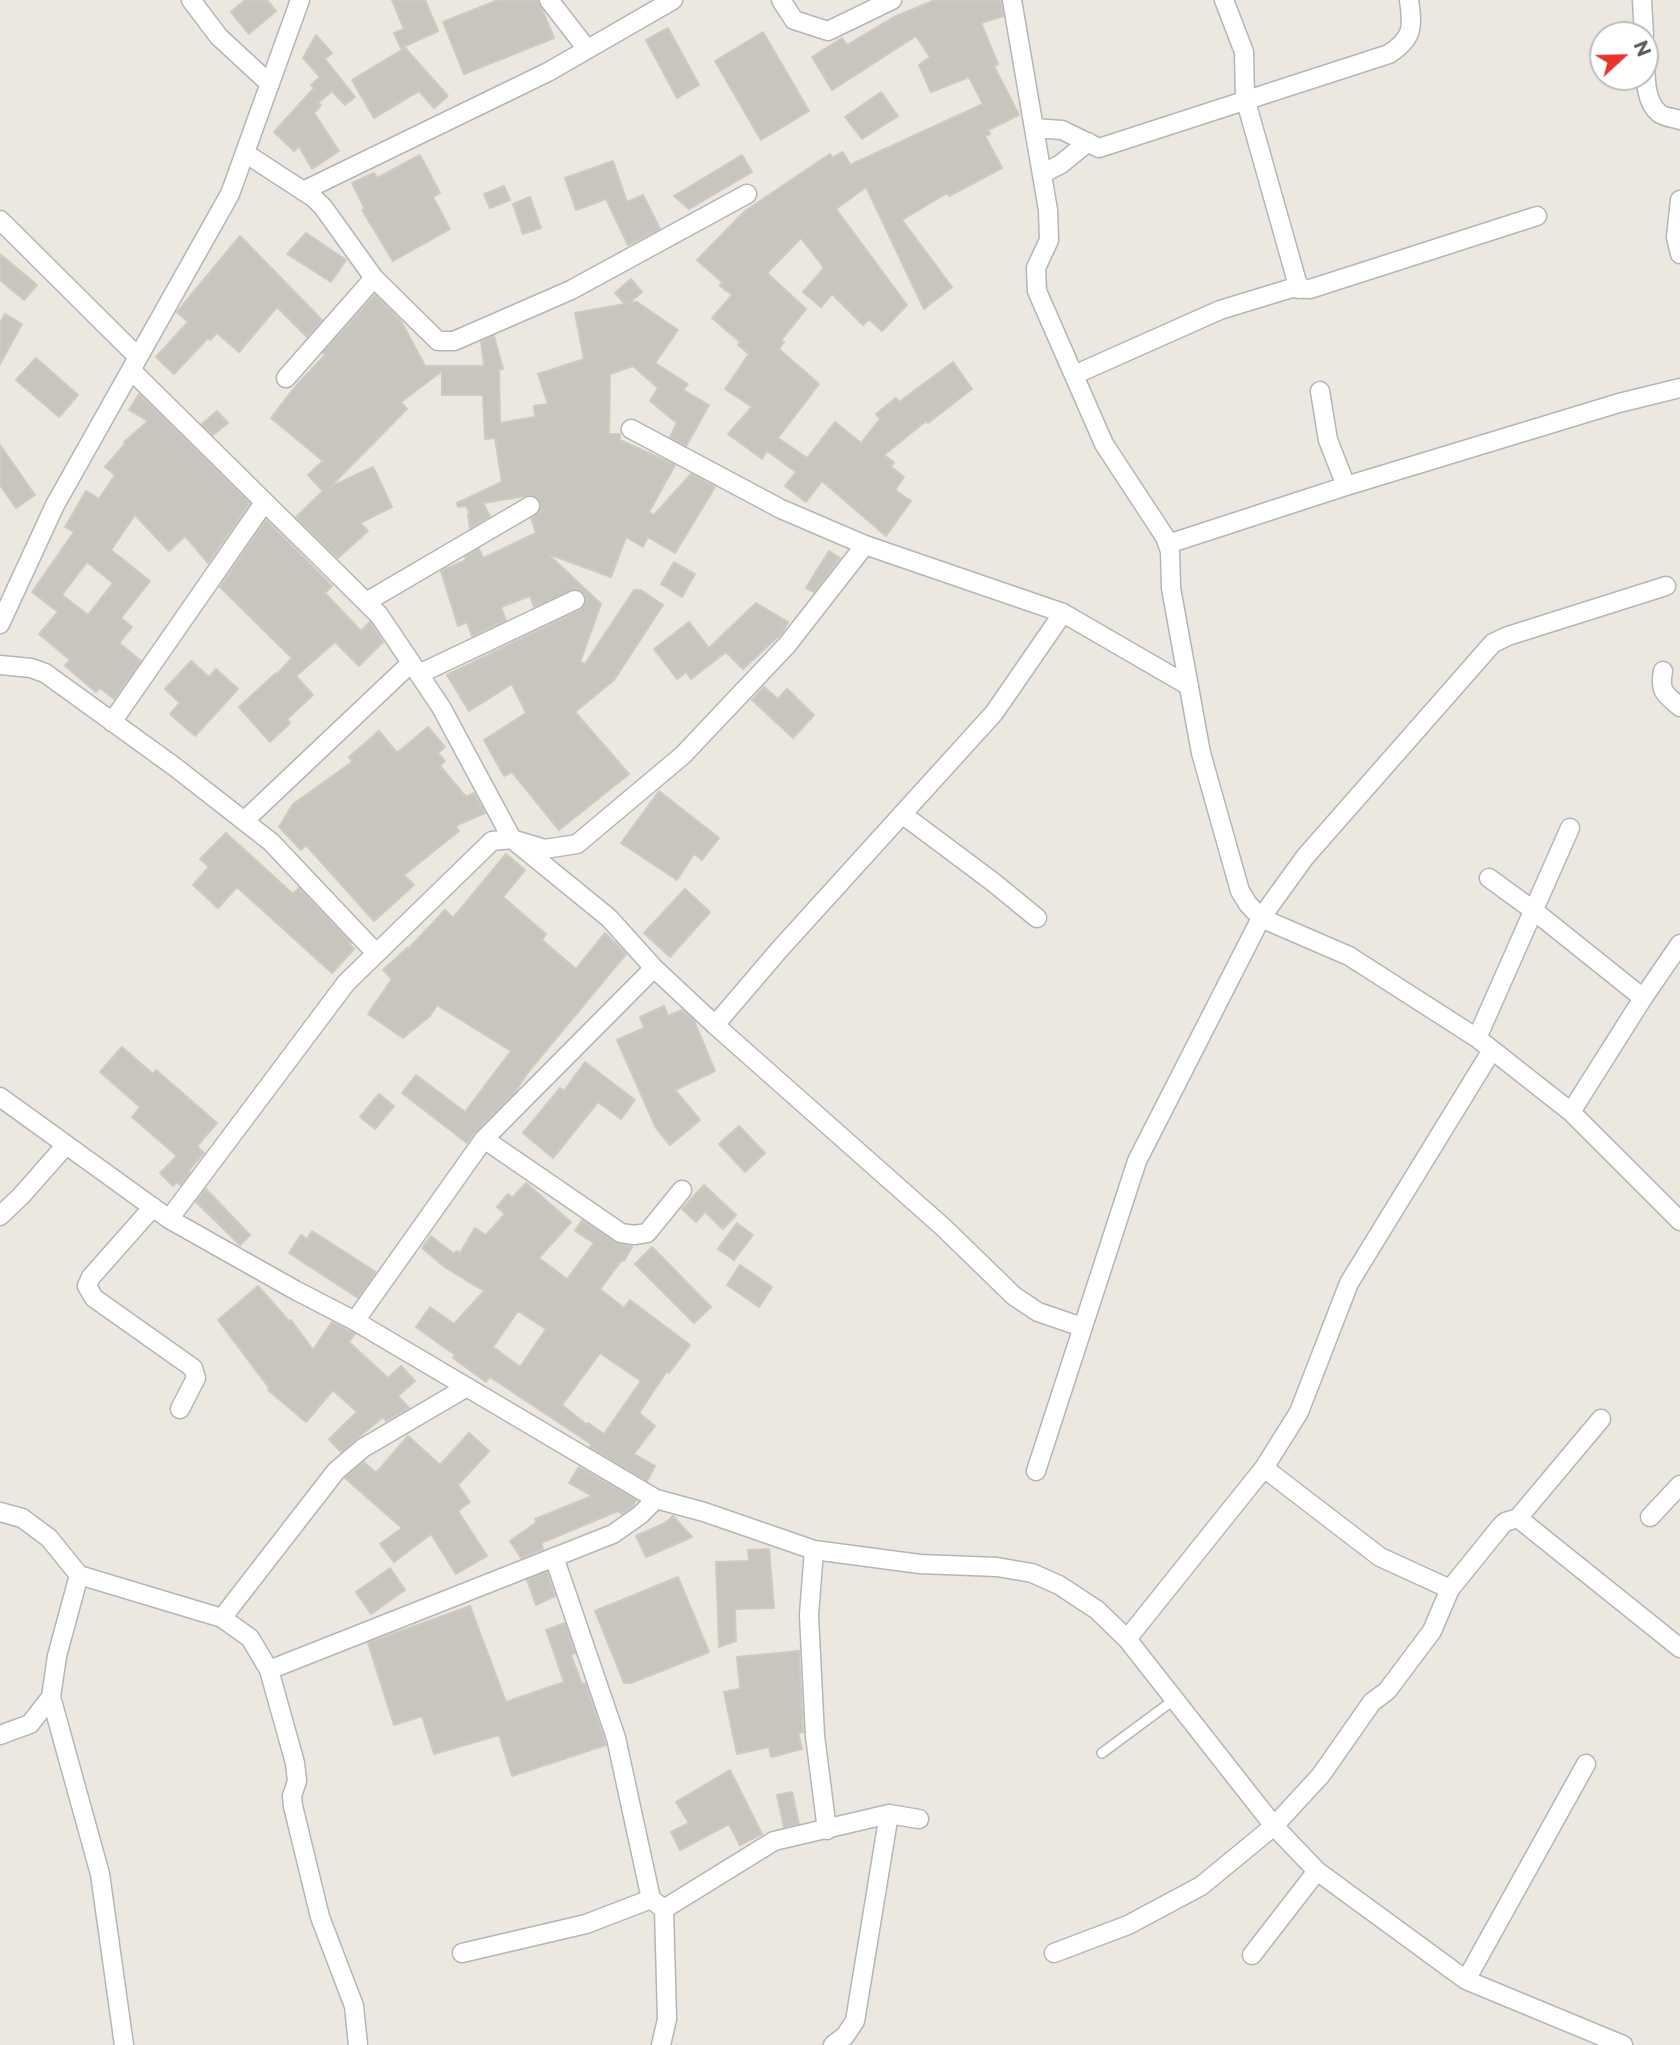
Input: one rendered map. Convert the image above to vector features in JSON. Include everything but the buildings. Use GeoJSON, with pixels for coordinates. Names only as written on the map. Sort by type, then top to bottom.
{"type":"FeatureCollection","features":[{"type":"Feature","properties":{"kind":"street"},"geometry":{"type":"LineString","coordinates":[[191,0],[219,37],[270,84]]}},
{"type":"Feature","properties":{"kind":"street"},"geometry":{"type":"LineString","coordinates":[[0,624],[55,505],[230,194],[300,0]]}},
{"type":"Feature","properties":{"kind":"street"},"geometry":{"type":"LineString","coordinates":[[549,0],[587,49]]}},
{"type":"Feature","properties":{"kind":"street"},"geometry":{"type":"LineString","coordinates":[[303,191],[548,72],[673,0]]}},
{"type":"Feature","properties":{"kind":"street"},"geometry":{"type":"LineString","coordinates":[[780,0],[794,20],[828,31],[892,0]]}},
{"type":"Feature","properties":{"kind":"street"},"geometry":{"type":"LineString","coordinates":[[1012,0],[1048,210],[1049,240],[1036,268],[1037,291],[1104,444],[1168,544],[1171,588],[1201,753],[1240,891],[1261,918],[1349,956],[1477,1038],[1572,1112],[1680,1221]]}},
{"type":"Feature","properties":{"kind":"street"},"geometry":{"type":"LineString","coordinates":[[1224,0],[1244,52],[1245,99],[1299,289]]}},
{"type":"Feature","properties":{"kind":"street"},"geometry":{"type":"LineString","coordinates":[[1034,128],[1062,130],[1099,148],[1389,54],[1404,44],[1411,32],[1409,0]]}},
{"type":"Feature","properties":{"kind":"street"},"geometry":{"type":"LineString","coordinates":[[1643,0],[1644,21]]}},
{"type":"Feature","properties":{"kind":"street"},"geometry":{"type":"LineString","coordinates":[[1648,91],[1651,102],[1659,113],[1680,120]]}},
{"type":"Feature","properties":{"kind":"street"},"geometry":{"type":"LineString","coordinates":[[1042,174],[1061,164],[1088,142]]}},
{"type":"Feature","properties":{"kind":"street"},"geometry":{"type":"LineString","coordinates":[[245,153],[323,206],[374,278],[438,341],[454,341],[572,290],[747,194]]}},
{"type":"Feature","properties":{"kind":"street"},"geometry":{"type":"LineString","coordinates":[[1680,200],[1676,237],[1680,254]]}},
{"type":"Feature","properties":{"kind":"street"},"geometry":{"type":"LineString","coordinates":[[1074,375],[1220,310],[1292,288],[1310,289],[1537,216]]}},
{"type":"Feature","properties":{"kind":"street"},"geometry":{"type":"LineString","coordinates":[[0,220],[264,503],[379,615],[441,707],[512,839],[609,918],[654,968],[715,1025],[943,1227],[1014,1296],[1038,1312],[1082,1327]]}},
{"type":"Feature","properties":{"kind":"street"},"geometry":{"type":"LineString","coordinates":[[286,378],[374,278]]}},
{"type":"Feature","properties":{"kind":"street"},"geometry":{"type":"LineString","coordinates":[[1168,544],[1619,402],[1680,388]]}},
{"type":"Feature","properties":{"kind":"street"},"geometry":{"type":"LineString","coordinates":[[1320,391],[1328,440],[1346,486]]}},
{"type":"Feature","properties":{"kind":"street"},"geometry":{"type":"LineString","coordinates":[[631,429],[780,509],[865,545],[1063,613],[1189,686]]}},
{"type":"Feature","properties":{"kind":"street"},"geometry":{"type":"LineString","coordinates":[[113,722],[264,503]]}},
{"type":"Feature","properties":{"kind":"street"},"geometry":{"type":"LineString","coordinates":[[366,602],[530,506]]}},
{"type":"Feature","properties":{"kind":"street"},"geometry":{"type":"LineString","coordinates":[[169,1219],[346,983],[376,953],[492,841],[512,839],[545,849],[577,844],[683,755],[787,645],[865,545]]}},
{"type":"Feature","properties":{"kind":"street"},"geometry":{"type":"LineString","coordinates":[[1036,1471],[1137,1161],[1261,918],[1305,857],[1493,643],[1666,586]]}},
{"type":"Feature","properties":{"kind":"street"},"geometry":{"type":"LineString","coordinates":[[244,821],[415,668],[575,600]]}},
{"type":"Feature","properties":{"kind":"street"},"geometry":{"type":"LineString","coordinates":[[715,1025],[994,713],[1063,613]]}},
{"type":"Feature","properties":{"kind":"street"},"geometry":{"type":"LineString","coordinates":[[0,665],[31,668],[45,673],[244,821],[271,842],[376,953]]}},
{"type":"Feature","properties":{"kind":"street"},"geometry":{"type":"LineString","coordinates":[[1663,671],[1660,683],[1663,693],[1680,707]]}},
{"type":"Feature","properties":{"kind":"street"},"geometry":{"type":"LineString","coordinates":[[902,814],[1037,918]]}},
{"type":"Feature","properties":{"kind":"street"},"geometry":{"type":"LineString","coordinates":[[1477,1038],[1570,828]]}},
{"type":"Feature","properties":{"kind":"street"},"geometry":{"type":"LineString","coordinates":[[1489,878],[1643,998]]}},
{"type":"Feature","properties":{"kind":"street"},"geometry":{"type":"LineString","coordinates":[[1572,1112],[1680,944]]}},
{"type":"Feature","properties":{"kind":"street"},"geometry":{"type":"LineString","coordinates":[[355,1321],[484,1139],[654,968]]}},
{"type":"Feature","properties":{"kind":"street"},"geometry":{"type":"LineString","coordinates":[[1128,1639],[1264,1468],[1299,1412],[1349,1283],[1492,1050]]}},
{"type":"Feature","properties":{"kind":"street"},"geometry":{"type":"LineString","coordinates":[[0,1097],[169,1219],[355,1321],[656,1499],[704,1512],[814,1550],[920,1564],[997,1567],[1031,1573],[1059,1585],[1097,1610],[1128,1639],[1274,1826],[1318,1871],[1465,1980],[1623,2045]]}},
{"type":"Feature","properties":{"kind":"street"},"geometry":{"type":"LineString","coordinates":[[484,1139],[621,1233],[647,1233],[682,1190]]}},
{"type":"Feature","properties":{"kind":"street"},"geometry":{"type":"LineString","coordinates":[[0,1216],[66,1144]]}},
{"type":"Feature","properties":{"kind":"street"},"geometry":{"type":"LineString","coordinates":[[153,1208],[91,1277],[87,1286],[94,1298],[194,1368],[196,1378],[180,1409]]}},
{"type":"Feature","properties":{"kind":"street"},"geometry":{"type":"LineString","coordinates":[[222,1618],[335,1471],[363,1448],[467,1387]]}},
{"type":"Feature","properties":{"kind":"street"},"geometry":{"type":"LineString","coordinates":[[1054,1953],[1128,1925],[1201,1886],[1274,1826],[1321,1775],[1361,1715],[1387,1691],[1432,1632],[1450,1589],[1505,1522],[1518,1518],[1601,1419]]}},
{"type":"Feature","properties":{"kind":"street"},"geometry":{"type":"LineString","coordinates":[[1264,1468],[1380,1558],[1450,1589]]}},
{"type":"Feature","properties":{"kind":"street"},"geometry":{"type":"LineString","coordinates":[[1650,1517],[1680,1485]]}},
{"type":"Feature","properties":{"kind":"street"},"geometry":{"type":"LineString","coordinates":[[269,1670],[612,1534],[640,1515],[656,1499]]}},
{"type":"Feature","properties":{"kind":"street"},"geometry":{"type":"LineString","coordinates":[[0,1513],[22,1518],[49,1538],[79,1575],[222,1618],[250,1638],[269,1670],[295,1763],[297,1781],[292,1796],[293,1806],[320,1917],[354,2006],[358,2045]]}},
{"type":"Feature","properties":{"kind":"street"},"geometry":{"type":"LineString","coordinates":[[1518,1518],[1680,1648]]}},
{"type":"Feature","properties":{"kind":"street"},"geometry":{"type":"LineString","coordinates":[[814,1550],[809,1615],[815,1736],[827,1830]]}},
{"type":"Feature","properties":{"kind":"street"},"geometry":{"type":"LineString","coordinates":[[554,1557],[616,1738],[657,1904],[667,2019],[661,2045]]}},
{"type":"Feature","properties":{"kind":"street"},"geometry":{"type":"LineString","coordinates":[[79,1575],[57,1656],[51,1697],[100,1874],[124,2045]]}},
{"type":"Feature","properties":{"kind":"street"},"geometry":{"type":"LineString","coordinates":[[0,1735],[30,1724],[51,1697]]}},
{"type":"Feature","properties":{"kind":"street"},"geometry":{"type":"LineString","coordinates":[[1465,1980],[1586,1764]]}},
{"type":"Feature","properties":{"kind":"street"},"geometry":{"type":"LineString","coordinates":[[833,2045],[845,2036],[855,2021],[889,1814]]}},
{"type":"Feature","properties":{"kind":"street"},"geometry":{"type":"LineString","coordinates":[[461,1953],[586,1924],[657,1904],[766,1844],[889,1814],[919,1819]]}},
{"type":"Feature","properties":{"kind":"street"},"geometry":{"type":"LineString","coordinates":[[1252,1955],[1318,1871]]}},
{"type":"Feature","properties":{"kind":"lane"},"geometry":{"type":"LineString","coordinates":[[1102,1753],[1175,1699]]}}]}
